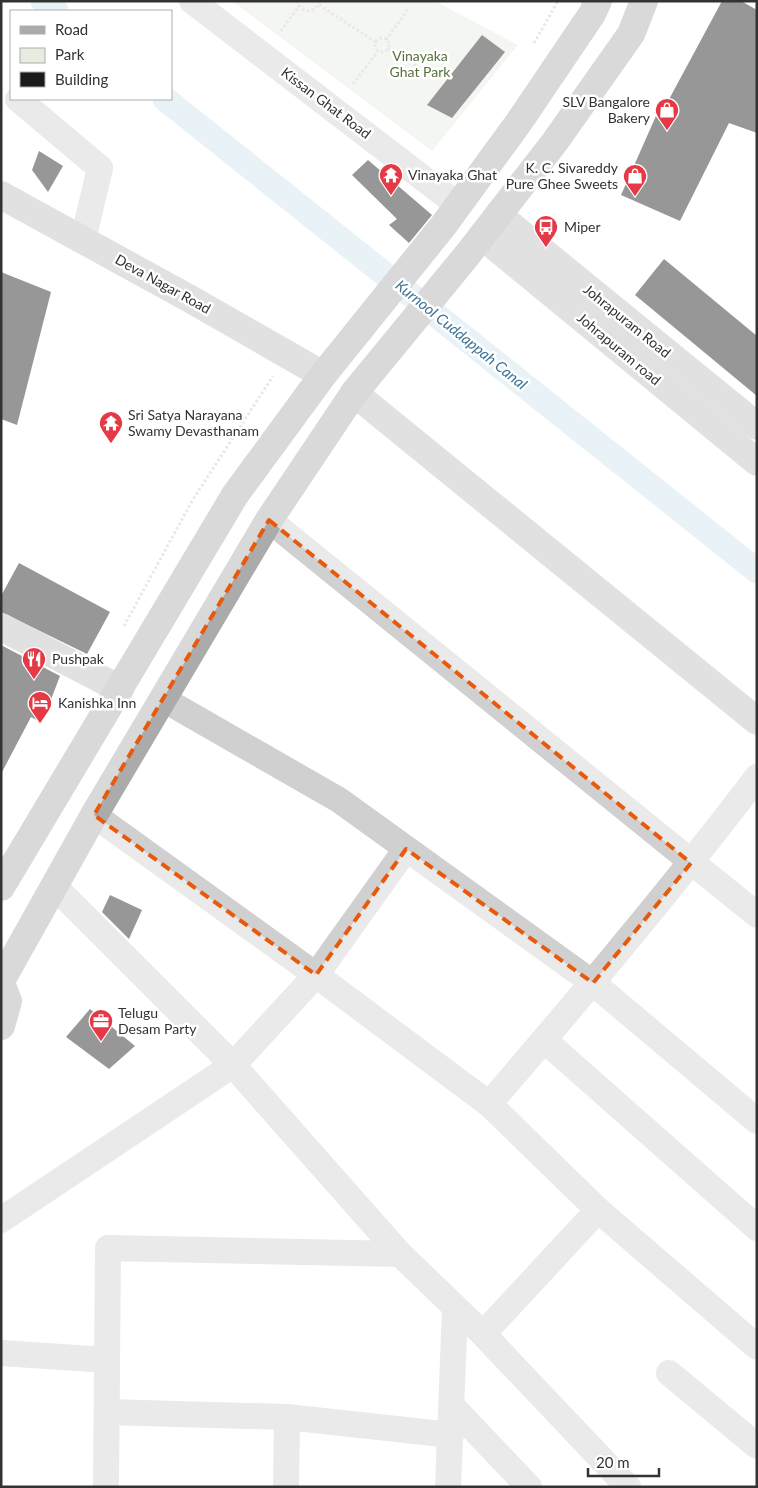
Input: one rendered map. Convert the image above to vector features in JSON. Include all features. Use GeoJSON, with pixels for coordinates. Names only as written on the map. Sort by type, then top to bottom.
{"type":"FeatureCollection","features":[{"type":"Feature","properties":{"kind":"main road"},"geometry":{"type":"LineString","coordinates":[[1,887],[234,495],[323,375],[451,215],[519,122],[592,14],[598,1]]}},
{"type":"Feature","properties":{"kind":"main road"},"geometry":{"type":"LineString","coordinates":[[1,1026],[8,1001],[1,982],[94,814],[269,520],[354,393],[554,143],[630,34],[644,1]]}},
{"type":"Feature","properties":{"kind":"street","name":"Kissan Ghat Road"},"geometry":{"type":"LineString","coordinates":[[192,1],[451,215]]}},
{"type":"Feature","properties":{"kind":"street"},"geometry":{"type":"LineString","coordinates":[[19,100],[100,168],[83,240]]}},
{"type":"Feature","properties":{"kind":"street","name":"Deva Nagar Road"},"geometry":{"type":"LineString","coordinates":[[1,195],[323,375]]}},
{"type":"Feature","properties":{"kind":"street","name":"Johrapuram Road"},"geometry":{"type":"LineString","coordinates":[[482,235],[757,426]]}},
{"type":"Feature","properties":{"kind":"street","name":"Johrapuram road"},"geometry":{"type":"LineString","coordinates":[[482,235],[757,462]]}},
{"type":"Feature","properties":{"kind":"street"},"geometry":{"type":"LineString","coordinates":[[354,393],[757,721]]}},
{"type":"Feature","properties":{"kind":"street"},"geometry":{"type":"LineString","coordinates":[[269,520],[757,915]]}},
{"type":"Feature","properties":{"kind":"street"},"geometry":{"type":"LineString","coordinates":[[1,627],[120,689]]}},
{"type":"Feature","properties":{"kind":"street"},"geometry":{"type":"LineString","coordinates":[[163,699],[339,800],[593,983],[757,1121]]}},
{"type":"Feature","properties":{"kind":"street"},"geometry":{"type":"LineString","coordinates":[[489,1104],[593,983],[691,863],[757,776]]}},
{"type":"Feature","properties":{"kind":"street"},"geometry":{"type":"LineString","coordinates":[[94,814],[316,975],[489,1104],[598,1210],[757,1347]]}},
{"type":"Feature","properties":{"kind":"street"},"geometry":{"type":"LineString","coordinates":[[1,1220],[233,1065],[316,975],[406,849]]}},
{"type":"Feature","properties":{"kind":"street"},"geometry":{"type":"LineString","coordinates":[[54,886],[233,1065],[400,1254],[483,1334],[628,1487]]}},
{"type":"Feature","properties":{"kind":"street"},"geometry":{"type":"LineString","coordinates":[[544,1040],[757,1228]]}},
{"type":"Feature","properties":{"kind":"street"},"geometry":{"type":"LineString","coordinates":[[483,1334],[598,1210]]}},
{"type":"Feature","properties":{"kind":"street"},"geometry":{"type":"LineString","coordinates":[[106,1487],[108,1248],[400,1254]]}},
{"type":"Feature","properties":{"kind":"street"},"geometry":{"type":"LineString","coordinates":[[448,1487],[455,1309]]}},
{"type":"Feature","properties":{"kind":"street"},"geometry":{"type":"LineString","coordinates":[[1,1353],[107,1360]]}},
{"type":"Feature","properties":{"kind":"street"},"geometry":{"type":"LineString","coordinates":[[668,1372],[757,1446]]}},
{"type":"Feature","properties":{"kind":"street"},"geometry":{"type":"LineString","coordinates":[[452,1406],[530,1487]]}},
{"type":"Feature","properties":{"kind":"street"},"geometry":{"type":"LineString","coordinates":[[107,1412],[287,1418],[451,1435]]}},
{"type":"Feature","properties":{"kind":"street"},"geometry":{"type":"LineString","coordinates":[[286,1487],[287,1418]]}},
{"type":"Feature","properties":{"kind":"path"},"geometry":{"type":"LineString","coordinates":[[296,1],[298,6],[309,11],[319,3],[376,42]]}},
{"type":"Feature","properties":{"kind":"path"},"geometry":{"type":"LineString","coordinates":[[534,44],[558,1]]}},
{"type":"Feature","properties":{"kind":"path"},"geometry":{"type":"LineString","coordinates":[[280,31],[298,6]]}},
{"type":"Feature","properties":{"kind":"path"},"geometry":{"type":"LineString","coordinates":[[386,40],[408,9]]}},
{"type":"Feature","properties":{"kind":"path"},"geometry":{"type":"LineString","coordinates":[[376,42],[380,39],[386,40]]}},
{"type":"Feature","properties":{"kind":"path"},"geometry":{"type":"LineString","coordinates":[[386,40],[389,45],[388,49]]}},
{"type":"Feature","properties":{"kind":"path"},"geometry":{"type":"LineString","coordinates":[[376,42],[375,46],[378,51]]}},
{"type":"Feature","properties":{"kind":"path"},"geometry":{"type":"LineString","coordinates":[[378,51],[382,52],[388,49]]}},
{"type":"Feature","properties":{"kind":"path"},"geometry":{"type":"LineString","coordinates":[[388,49],[440,80]]}},
{"type":"Feature","properties":{"kind":"path"},"geometry":{"type":"LineString","coordinates":[[353,84],[378,51]]}},
{"type":"Feature","properties":{"kind":"path"},"geometry":{"type":"LineString","coordinates":[[120,635],[192,501],[287,355]]}},
{"type":"Feature","properties":{"kind":"highlighted area"},"geometry":{"type":"Polygon","coordinates":[[[269,520],[691,863],[593,983],[406,849],[316,975],[94,815],[269,520]]]}},
{"type":"Feature","properties":{"kind":"green space","name":"Vinayaka Ghat Park"},"geometry":{"type":"Polygon","coordinates":[[[232,1],[435,1],[518,45],[432,151],[232,1]]]}},
{"type":"Feature","properties":{"kind":"building"},"geometry":{"type":"Polygon","coordinates":[[[722,1],[741,1],[757,10],[757,133],[729,123],[680,221],[621,195],[663,100],[667,103],[722,1]]]}},
{"type":"Feature","properties":{"kind":"building"},"geometry":{"type":"Polygon","coordinates":[[[482,35],[505,52],[452,118],[427,105],[482,35]]]}},
{"type":"Feature","properties":{"kind":"building"},"geometry":{"type":"Polygon","coordinates":[[[39,151],[63,166],[48,192],[32,170],[39,151]]]}},
{"type":"Feature","properties":{"kind":"building","name":"Vinayaka Ghat"},"geometry":{"type":"Polygon","coordinates":[[[368,160],[432,215],[409,243],[389,225],[397,219],[352,175],[368,160]]]}},
{"type":"Feature","properties":{"kind":"building"},"geometry":{"type":"Polygon","coordinates":[[[664,259],[757,336],[757,396],[635,295],[664,259]]]}},
{"type":"Feature","properties":{"kind":"building"},"geometry":{"type":"Polygon","coordinates":[[[1,272],[51,292],[17,425],[1,419],[1,272]]]}},
{"type":"Feature","properties":{"kind":"building"},"geometry":{"type":"Polygon","coordinates":[[[19,563],[110,612],[87,654],[1,612],[1,596],[19,563]]]}},
{"type":"Feature","properties":{"kind":"building"},"geometry":{"type":"Polygon","coordinates":[[[1,645],[60,676],[42,723],[31,717],[1,774],[1,645]]]}},
{"type":"Feature","properties":{"kind":"building"},"geometry":{"type":"Polygon","coordinates":[[[110,895],[142,910],[129,939],[102,912],[110,895]]]}},
{"type":"Feature","properties":{"kind":"building","name":"Telugu Desam Party"},"geometry":{"type":"Polygon","coordinates":[[[90,1009],[135,1046],[109,1069],[66,1037],[90,1009]]]}},
{"type":"Feature","properties":{"kind":"waterway","name":"Kurnool Cuddappah Canal"},"geometry":{"type":"LineString","coordinates":[[43,1],[55,10]]}},
{"type":"Feature","properties":{"kind":"waterway","name":"Kurnool Cuddappah Canal"},"geometry":{"type":"LineString","coordinates":[[166,100],[757,571]]}},
{"type":"Feature","properties":{"kind":"place","name":"SLV Bangalore Bakery"},"geometry":{"type":"Point","coordinates":[667,131]}},
{"type":"Feature","properties":{"kind":"place","name":"Vinayaka Ghat"},"geometry":{"type":"Point","coordinates":[391,196]}},
{"type":"Feature","properties":{"kind":"place","name":"K. C. Sivareddy Pure Ghee Sweets"},"geometry":{"type":"Point","coordinates":[635,197]}},
{"type":"Feature","properties":{"kind":"place","name":"Miper"},"geometry":{"type":"Point","coordinates":[546,248]}},
{"type":"Feature","properties":{"kind":"place","name":"Sri Satya Narayana Swamy Devasthanam"},"geometry":{"type":"Point","coordinates":[111,444]}},
{"type":"Feature","properties":{"kind":"place","name":"Pushpak"},"geometry":{"type":"Point","coordinates":[34,680]}},
{"type":"Feature","properties":{"kind":"place","name":"Kanishka Inn"},"geometry":{"type":"Point","coordinates":[40,724]}},
{"type":"Feature","properties":{"kind":"place","name":"Telugu Desam Party"},"geometry":{"type":"Point","coordinates":[101,1042]}}]}
